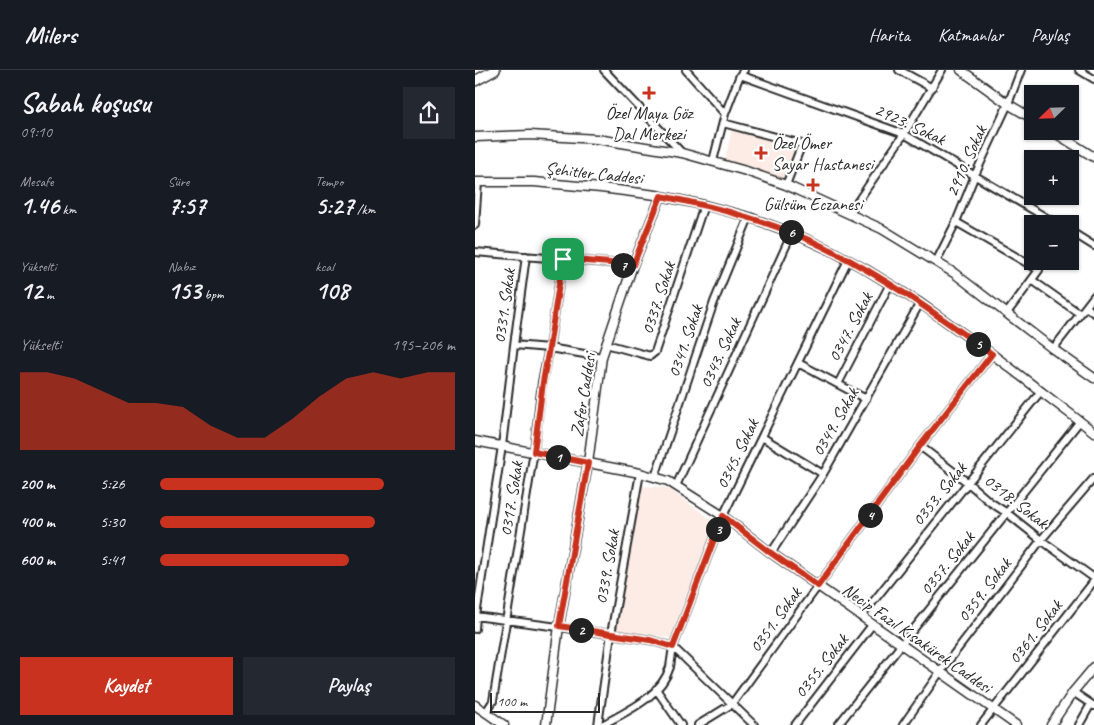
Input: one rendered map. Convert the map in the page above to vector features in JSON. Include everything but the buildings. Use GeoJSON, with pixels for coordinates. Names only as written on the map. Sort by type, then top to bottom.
{"type":"FeatureCollection","features":[{"type":"Feature","properties":{"kind":"main road"},"geometry":{"type":"LineString","coordinates":[[475,81],[495,70]]}},
{"type":"Feature","properties":{"kind":"street"},"geometry":{"type":"LineString","coordinates":[[604,70],[682,153]]}},
{"type":"Feature","properties":{"kind":"street"},"geometry":{"type":"LineString","coordinates":[[687,70],[725,114]]}},
{"type":"Feature","properties":{"kind":"street"},"geometry":{"type":"LineString","coordinates":[[899,70],[932,88]]}},
{"type":"Feature","properties":{"kind":"street"},"geometry":{"type":"LineString","coordinates":[[849,214],[904,134],[942,70]]}},
{"type":"Feature","properties":{"kind":"street"},"geometry":{"type":"LineString","coordinates":[[961,70],[1024,114]]}},
{"type":"Feature","properties":{"kind":"street","name":"2910. Sokak"},"geometry":{"type":"LineString","coordinates":[[936,262],[957,222],[975,175],[1008,104],[1021,70]]}},
{"type":"Feature","properties":{"kind":"street"},"geometry":{"type":"LineString","coordinates":[[1079,70],[1094,80]]}},
{"type":"Feature","properties":{"kind":"street"},"geometry":{"type":"LineString","coordinates":[[713,161],[725,114],[742,72]]}},
{"type":"Feature","properties":{"kind":"street","name":"2923. Sokak"},"geometry":{"type":"LineString","coordinates":[[742,72],[904,134],[1042,215]]}},
{"type":"Feature","properties":{"kind":"street"},"geometry":{"type":"LineString","coordinates":[[723,123],[802,144],[786,185]]}},
{"type":"Feature","properties":{"kind":"street"},"geometry":{"type":"LineString","coordinates":[[475,137],[530,135],[597,139],[682,153],[746,171],[786,185],[882,229],[936,262],[1094,378]]}},
{"type":"Feature","properties":{"kind":"street"},"geometry":{"type":"LineString","coordinates":[[1067,140],[1094,157]]}},
{"type":"Feature","properties":{"kind":"street"},"geometry":{"type":"LineString","coordinates":[[475,225],[476,182]]}},
{"type":"Feature","properties":{"kind":"street","name":"Şehitler Caddesi"},"geometry":{"type":"LineString","coordinates":[[476,182],[534,182],[661,196],[749,217],[791,233],[832,251],[920,303],[992,354],[1094,432]]}},
{"type":"Feature","properties":{"kind":"street","name":"Zafer Caddesi"},"geometry":{"type":"LineString","coordinates":[[546,725],[559,626],[588,463],[602,357],[633,265],[661,196]]}},
{"type":"Feature","properties":{"kind":"street","name":"0337. Sokak"},"geometry":{"type":"LineString","coordinates":[[607,344],[650,356],[655,352],[704,205]]}},
{"type":"Feature","properties":{"kind":"street","name":"0341. Sokak"},"geometry":{"type":"LineString","coordinates":[[655,477],[714,302],[749,217]]}},
{"type":"Feature","properties":{"kind":"street"},"geometry":{"type":"LineString","coordinates":[[957,222],[1039,270],[1007,313]]}},
{"type":"Feature","properties":{"kind":"street","name":"0343. Sokak"},"geometry":{"type":"LineString","coordinates":[[676,486],[791,233]]}},
{"type":"Feature","properties":{"kind":"street"},"geometry":{"type":"LineString","coordinates":[[1079,237],[1094,246]]}},
{"type":"Feature","properties":{"kind":"street"},"geometry":{"type":"LineString","coordinates":[[475,252],[633,265]]}},
{"type":"Feature","properties":{"kind":"street","name":"0331. Sokak"},"geometry":{"type":"LineString","coordinates":[[475,628],[475,616],[502,446],[513,345],[526,256]]}},
{"type":"Feature","properties":{"kind":"street","name":"0317. Sokak"},"geometry":{"type":"LineString","coordinates":[[486,712],[493,701],[507,620],[563,259]]}},
{"type":"Feature","properties":{"kind":"street","name":"0345. Sokak"},"geometry":{"type":"LineString","coordinates":[[602,725],[641,703],[661,685],[669,668],[673,647],[723,516],[848,260]]}},
{"type":"Feature","properties":{"kind":"street"},"geometry":{"type":"LineString","coordinates":[[1032,280],[1080,314]]}},
{"type":"Feature","properties":{"kind":"street","name":"0347. Sokak"},"geometry":{"type":"LineString","coordinates":[[837,384],[890,284]]}},
{"type":"Feature","properties":{"kind":"street"},"geometry":{"type":"LineString","coordinates":[[1053,348],[1094,296]]}},
{"type":"Feature","properties":{"kind":"street","name":"0349. Sokak"},"geometry":{"type":"LineString","coordinates":[[771,553],[823,474],[920,303]]}},
{"type":"Feature","properties":{"kind":"street"},"geometry":{"type":"LineString","coordinates":[[1086,307],[1094,313]]}},
{"type":"Feature","properties":{"kind":"street"},"geometry":{"type":"LineString","coordinates":[[513,345],[549,348],[602,357]]}},
{"type":"Feature","properties":{"kind":"street","name":"0351. Sokak"},"geometry":{"type":"LineString","coordinates":[[698,725],[731,704],[920,446],[992,354]]}},
{"type":"Feature","properties":{"kind":"street"},"geometry":{"type":"LineString","coordinates":[[798,363],[866,399]]}},
{"type":"Feature","properties":{"kind":"street","name":"0353. Sokak"},"geometry":{"type":"LineString","coordinates":[[861,617],[1041,391]]}},
{"type":"Feature","properties":{"kind":"street","name":"0357. Sokak"},"geometry":{"type":"LineString","coordinates":[[838,725],[1080,421]]}},
{"type":"Feature","properties":{"kind":"street"},"geometry":{"type":"LineString","coordinates":[[762,437],[823,474]]}},
{"type":"Feature","properties":{"kind":"street","name":"Necip Fazıl Kısakürek Caddesi"},"geometry":{"type":"LineString","coordinates":[[475,441],[640,473],[669,482],[723,516],[771,553],[1016,725]]}},
{"type":"Feature","properties":{"kind":"street","name":"0318. Sokak"},"geometry":{"type":"LineString","coordinates":[[920,446],[990,502],[1094,580]]}},
{"type":"Feature","properties":{"kind":"street","name":"0339. Sokak"},"geometry":{"type":"LineString","coordinates":[[598,725],[611,634],[640,473]]}},
{"type":"Feature","properties":{"kind":"street","name":"0359. Sokak"},"geometry":{"type":"LineString","coordinates":[[903,725],[940,672],[1041,540],[1094,478]]}},
{"type":"Feature","properties":{"kind":"street","name":"0361. Sokak"},"geometry":{"type":"LineString","coordinates":[[981,725],[1094,580]]}},
{"type":"Feature","properties":{"kind":"street"},"geometry":{"type":"LineString","coordinates":[[475,616],[559,626],[650,640],[673,647],[754,725]]}},
{"type":"Feature","properties":{"kind":"street","name":"0355. Sokak"},"geometry":{"type":"LineString","coordinates":[[795,725],[872,625]]}},
{"type":"Feature","properties":{"kind":"street"},"geometry":{"type":"LineString","coordinates":[[1051,725],[1073,692],[1094,667]]}},
{"type":"Feature","properties":{"kind":"street"},"geometry":{"type":"LineString","coordinates":[[656,689],[681,725]]}},
{"type":"Feature","properties":{"kind":"street"},"geometry":{"type":"LineString","coordinates":[[1073,692],[1092,705],[1079,725]]}},
{"type":"Feature","properties":{"kind":"street"},"geometry":{"type":"LineString","coordinates":[[475,705],[504,725]]}},
{"type":"Feature","properties":{"kind":"shaded area","name":"Özel Ömer Sayar Hastanesi"},"geometry":{"type":"Polygon","coordinates":[[[732,129],[798,146],[784,180],[725,160],[732,129]]]}},
{"type":"Feature","properties":{"kind":"shaded area"},"geometry":{"type":"Polygon","coordinates":[[[641,486],[664,487],[671,490],[716,523],[670,638],[615,630],[641,486]]]}},
{"type":"Feature","properties":{"kind":"place","name":"Özel Maya Göz Dal Merkezi"},"geometry":{"type":"Point","coordinates":[649,93]}},
{"type":"Feature","properties":{"kind":"place","name":"Özel Ömer Sayar Hastanesi"},"geometry":{"type":"Point","coordinates":[761,153]}},
{"type":"Feature","properties":{"kind":"place","name":"Gülsüm Eczanesi"},"geometry":{"type":"Point","coordinates":[813,185]}},
{"type":"Feature","properties":{"kind":"route"},"geometry":{"type":"LineString","coordinates":[[661,196],[704,205],[749,217],[795,234],[832,251],[920,303],[992,354],[920,446],[818,586],[723,516],[673,647],[650,640],[559,626],[588,463],[534,452],[543,382],[563,259],[633,265],[661,196]]}}]}
